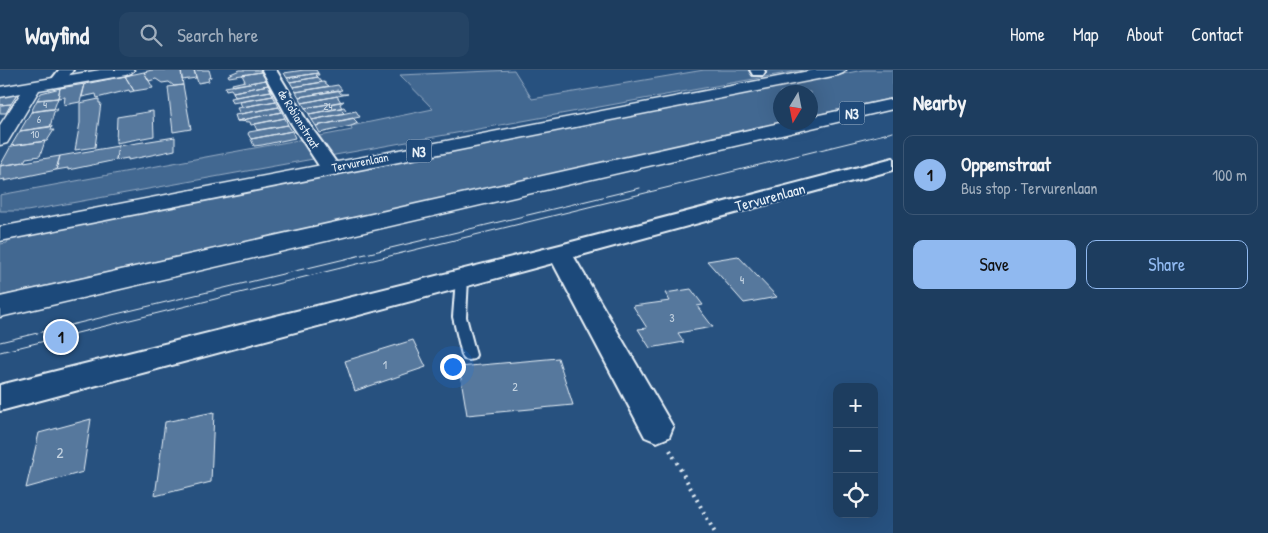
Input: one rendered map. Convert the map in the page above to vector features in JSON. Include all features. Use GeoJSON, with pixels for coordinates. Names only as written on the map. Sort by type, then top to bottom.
{"type":"FeatureCollection","features":[{"type":"Feature","properties":{"kind":"main road"},"geometry":{"type":"LineString","coordinates":[[0,92],[32,88],[61,77],[126,70]]}},
{"type":"Feature","properties":{"kind":"main road","name":"Tervurenlaan"},"geometry":{"type":"LineString","coordinates":[[0,234],[838,70]]}},
{"type":"Feature","properties":{"kind":"main road"},"geometry":{"type":"LineString","coordinates":[[0,139],[32,88]]}},
{"type":"Feature","properties":{"kind":"main road","name":"N3"},"geometry":{"type":"LineString","coordinates":[[818,120],[893,104]]}},
{"type":"Feature","properties":{"kind":"main road","name":"N3"},"geometry":{"type":"LineString","coordinates":[[0,307],[775,130]]}},
{"type":"Feature","properties":{"kind":"street","name":"de Robianstraat"},"geometry":{"type":"LineString","coordinates":[[269,70],[330,168]]}},
{"type":"Feature","properties":{"kind":"street","name":"Tervurenlaan"},"geometry":{"type":"LineString","coordinates":[[0,398],[890,166]]}},
{"type":"Feature","properties":{"kind":"street"},"geometry":{"type":"LineString","coordinates":[[560,253],[657,427]]}},
{"type":"Feature","properties":{"kind":"lane"},"geometry":{"type":"LineString","coordinates":[[462,278],[458,307],[459,328],[469,355]]}},
{"type":"Feature","properties":{"kind":"path"},"geometry":{"type":"LineString","coordinates":[[657,427],[715,533]]}},
{"type":"Feature","properties":{"kind":"shaded area"},"geometry":{"type":"Polygon","coordinates":[[[514,70],[532,99],[704,70],[803,70],[27,211],[0,211],[0,195],[352,130],[351,126],[433,109],[400,75],[514,70]]]}},
{"type":"Feature","properties":{"kind":"shaded area"},"geometry":{"type":"Polygon","coordinates":[[[863,70],[893,70],[893,98],[818,114],[818,85],[787,85],[863,70]]]}},
{"type":"Feature","properties":{"kind":"shaded area"},"geometry":{"type":"Polygon","coordinates":[[[773,88],[773,125],[0,296],[0,244],[7,243],[9,239],[773,88]]]}},
{"type":"Feature","properties":{"kind":"building"},"geometry":{"type":"Polygon","coordinates":[[[152,70],[181,70],[183,85],[174,86],[169,82],[162,83],[156,79],[149,81],[144,72],[152,70]]]}},
{"type":"Feature","properties":{"kind":"building"},"geometry":{"type":"Polygon","coordinates":[[[181,70],[194,70],[196,78],[182,80],[181,70]]]}},
{"type":"Feature","properties":{"kind":"building"},"geometry":{"type":"Polygon","coordinates":[[[194,70],[209,70],[211,77],[208,78],[209,81],[198,83],[194,70]]]}},
{"type":"Feature","properties":{"kind":"building"},"geometry":{"type":"Polygon","coordinates":[[[240,70],[260,70],[261,72],[229,77],[228,75],[240,70]]]}},
{"type":"Feature","properties":{"kind":"building"},"geometry":{"type":"Polygon","coordinates":[[[316,70],[318,73],[287,78],[284,73],[316,70]]]}},
{"type":"Feature","properties":{"kind":"building"},"geometry":{"type":"Polygon","coordinates":[[[144,72],[153,88],[134,91],[125,76],[144,72]]]}},
{"type":"Feature","properties":{"kind":"building"},"geometry":{"type":"Polygon","coordinates":[[[261,72],[266,80],[233,86],[232,84],[245,81],[242,75],[261,72]]]}},
{"type":"Feature","properties":{"kind":"building"},"geometry":{"type":"Polygon","coordinates":[[[318,73],[319,75],[316,75],[318,77],[290,82],[287,78],[318,73]]]}},
{"type":"Feature","properties":{"kind":"building"},"geometry":{"type":"Polygon","coordinates":[[[125,76],[134,91],[130,92],[129,90],[97,98],[96,94],[82,97],[85,84],[125,76]]]}},
{"type":"Feature","properties":{"kind":"building"},"geometry":{"type":"Polygon","coordinates":[[[318,77],[322,82],[293,87],[290,82],[318,77]]]}},
{"type":"Feature","properties":{"kind":"building"},"geometry":{"type":"Polygon","coordinates":[[[266,80],[268,85],[233,92],[231,89],[226,90],[225,87],[266,80]]]}},
{"type":"Feature","properties":{"kind":"building"},"geometry":{"type":"Polygon","coordinates":[[[324,82],[329,86],[296,92],[293,87],[324,82]]]}},
{"type":"Feature","properties":{"kind":"building"},"geometry":{"type":"Polygon","coordinates":[[[85,84],[80,102],[64,105],[65,97],[58,98],[60,88],[85,84]]]}},
{"type":"Feature","properties":{"kind":"building"},"geometry":{"type":"Polygon","coordinates":[[[183,85],[191,129],[173,132],[168,87],[183,85]]]}},
{"type":"Feature","properties":{"kind":"building"},"geometry":{"type":"Polygon","coordinates":[[[268,85],[271,91],[235,97],[233,92],[268,85]]]}},
{"type":"Feature","properties":{"kind":"building"},"geometry":{"type":"Polygon","coordinates":[[[338,85],[342,90],[299,97],[296,92],[338,85]]]}},
{"type":"Feature","properties":{"kind":"building"},"geometry":{"type":"Polygon","coordinates":[[[60,88],[58,98],[37,100],[41,93],[60,88]]]}},
{"type":"Feature","properties":{"kind":"building"},"geometry":{"type":"Polygon","coordinates":[[[338,90],[341,94],[348,94],[302,103],[299,97],[338,90]]]}},
{"type":"Feature","properties":{"kind":"building"},"geometry":{"type":"Polygon","coordinates":[[[271,91],[273,96],[232,103],[230,98],[271,91]]]}},
{"type":"Feature","properties":{"kind":"building"},"geometry":{"type":"Polygon","coordinates":[[[16,96],[11,104],[0,105],[0,97],[16,96]]]}},
{"type":"Feature","properties":{"kind":"building"},"geometry":{"type":"Polygon","coordinates":[[[273,96],[276,101],[242,107],[240,102],[273,96]]]}},
{"type":"Feature","properties":{"kind":"building"},"geometry":{"type":"Polygon","coordinates":[[[337,96],[341,102],[305,108],[302,103],[337,96]]]}},
{"type":"Feature","properties":{"kind":"building"},"geometry":{"type":"Polygon","coordinates":[[[58,98],[54,109],[31,112],[37,100],[58,98]]]}},
{"type":"Feature","properties":{"kind":"building"},"geometry":{"type":"Polygon","coordinates":[[[99,99],[99,103],[101,103],[95,147],[75,150],[80,123],[80,103],[99,99]]]}},
{"type":"Feature","properties":{"kind":"building"},"geometry":{"type":"Polygon","coordinates":[[[276,101],[279,107],[240,114],[237,108],[276,101]]]}},
{"type":"Feature","properties":{"kind":"building"},"geometry":{"type":"Polygon","coordinates":[[[344,101],[340,104],[342,108],[309,114],[305,108],[344,101]]]}},
{"type":"Feature","properties":{"kind":"building"},"geometry":{"type":"Polygon","coordinates":[[[11,104],[6,113],[0,113],[0,105],[11,104]]]}},
{"type":"Feature","properties":{"kind":"building"},"geometry":{"type":"Polygon","coordinates":[[[279,107],[282,112],[237,121],[235,115],[279,107]]]}},
{"type":"Feature","properties":{"kind":"building"},"geometry":{"type":"Polygon","coordinates":[[[344,107],[346,110],[342,111],[344,113],[312,120],[309,114],[344,107]]]}},
{"type":"Feature","properties":{"kind":"building"},"geometry":{"type":"Polygon","coordinates":[[[58,109],[54,112],[50,127],[20,131],[31,112],[58,109]]]}},
{"type":"Feature","properties":{"kind":"building"},"geometry":{"type":"Polygon","coordinates":[[[153,111],[154,136],[116,143],[117,117],[153,111]]]}},
{"type":"Feature","properties":{"kind":"building"},"geometry":{"type":"Polygon","coordinates":[[[356,111],[360,117],[316,126],[312,120],[356,111]]]}},
{"type":"Feature","properties":{"kind":"building"},"geometry":{"type":"Polygon","coordinates":[[[282,112],[285,118],[251,125],[250,122],[237,121],[282,112]]]}},
{"type":"Feature","properties":{"kind":"building"},"geometry":{"type":"Polygon","coordinates":[[[285,118],[288,125],[257,130],[254,124],[285,118]]]}},
{"type":"Feature","properties":{"kind":"building"},"geometry":{"type":"Polygon","coordinates":[[[353,118],[358,123],[320,133],[316,126],[353,118]]]}},
{"type":"Feature","properties":{"kind":"building"},"geometry":{"type":"Polygon","coordinates":[[[288,125],[292,131],[251,139],[248,134],[249,132],[288,125]]]}},
{"type":"Feature","properties":{"kind":"building"},"geometry":{"type":"Polygon","coordinates":[[[52,126],[51,130],[54,130],[47,141],[11,146],[20,131],[52,126]]]}},
{"type":"Feature","properties":{"kind":"building"},"geometry":{"type":"Polygon","coordinates":[[[292,131],[295,138],[262,145],[254,146],[251,139],[292,131]]]}},
{"type":"Feature","properties":{"kind":"building"},"geometry":{"type":"Polygon","coordinates":[[[175,137],[175,150],[128,160],[128,158],[116,160],[118,146],[175,137]]]}},
{"type":"Feature","properties":{"kind":"building"},"geometry":{"type":"Polygon","coordinates":[[[45,141],[40,156],[26,158],[24,162],[0,166],[11,146],[45,141]]]}},
{"type":"Feature","properties":{"kind":"building"},"geometry":{"type":"Polygon","coordinates":[[[118,146],[116,160],[68,170],[68,168],[56,170],[60,156],[118,146]]]}},
{"type":"Feature","properties":{"kind":"building"},"geometry":{"type":"Polygon","coordinates":[[[60,156],[56,170],[4,181],[5,179],[0,180],[0,166],[60,156]]]}},
{"type":"Feature","properties":{"kind":"building"},"geometry":{"type":"Polygon","coordinates":[[[738,256],[777,297],[744,303],[707,261],[738,256]]]}},
{"type":"Feature","properties":{"kind":"building"},"geometry":{"type":"Polygon","coordinates":[[[691,289],[703,305],[697,306],[713,327],[678,333],[684,342],[650,348],[638,329],[647,328],[633,306],[670,301],[665,293],[691,289]]]}},
{"type":"Feature","properties":{"kind":"building"},"geometry":{"type":"Polygon","coordinates":[[[413,340],[426,367],[355,391],[345,361],[413,340]]]}},
{"type":"Feature","properties":{"kind":"building"},"geometry":{"type":"Polygon","coordinates":[[[558,358],[573,405],[467,415],[459,367],[558,358]]]}},
{"type":"Feature","properties":{"kind":"building"},"geometry":{"type":"Polygon","coordinates":[[[214,412],[211,482],[155,496],[165,422],[214,412]]]}},
{"type":"Feature","properties":{"kind":"building"},"geometry":{"type":"Polygon","coordinates":[[[91,419],[83,472],[26,488],[39,433],[91,419]]]}},
{"type":"Feature","properties":{"kind":"tram line"},"geometry":{"type":"LineString","coordinates":[[0,352],[893,132]]}},
{"type":"Feature","properties":{"kind":"tram line"},"geometry":{"type":"LineString","coordinates":[[0,342],[640,188]]}},
{"type":"Feature","properties":{"kind":"place","name":"Oppemstraat"},"geometry":{"type":"Point","coordinates":[61,337]}}]}
